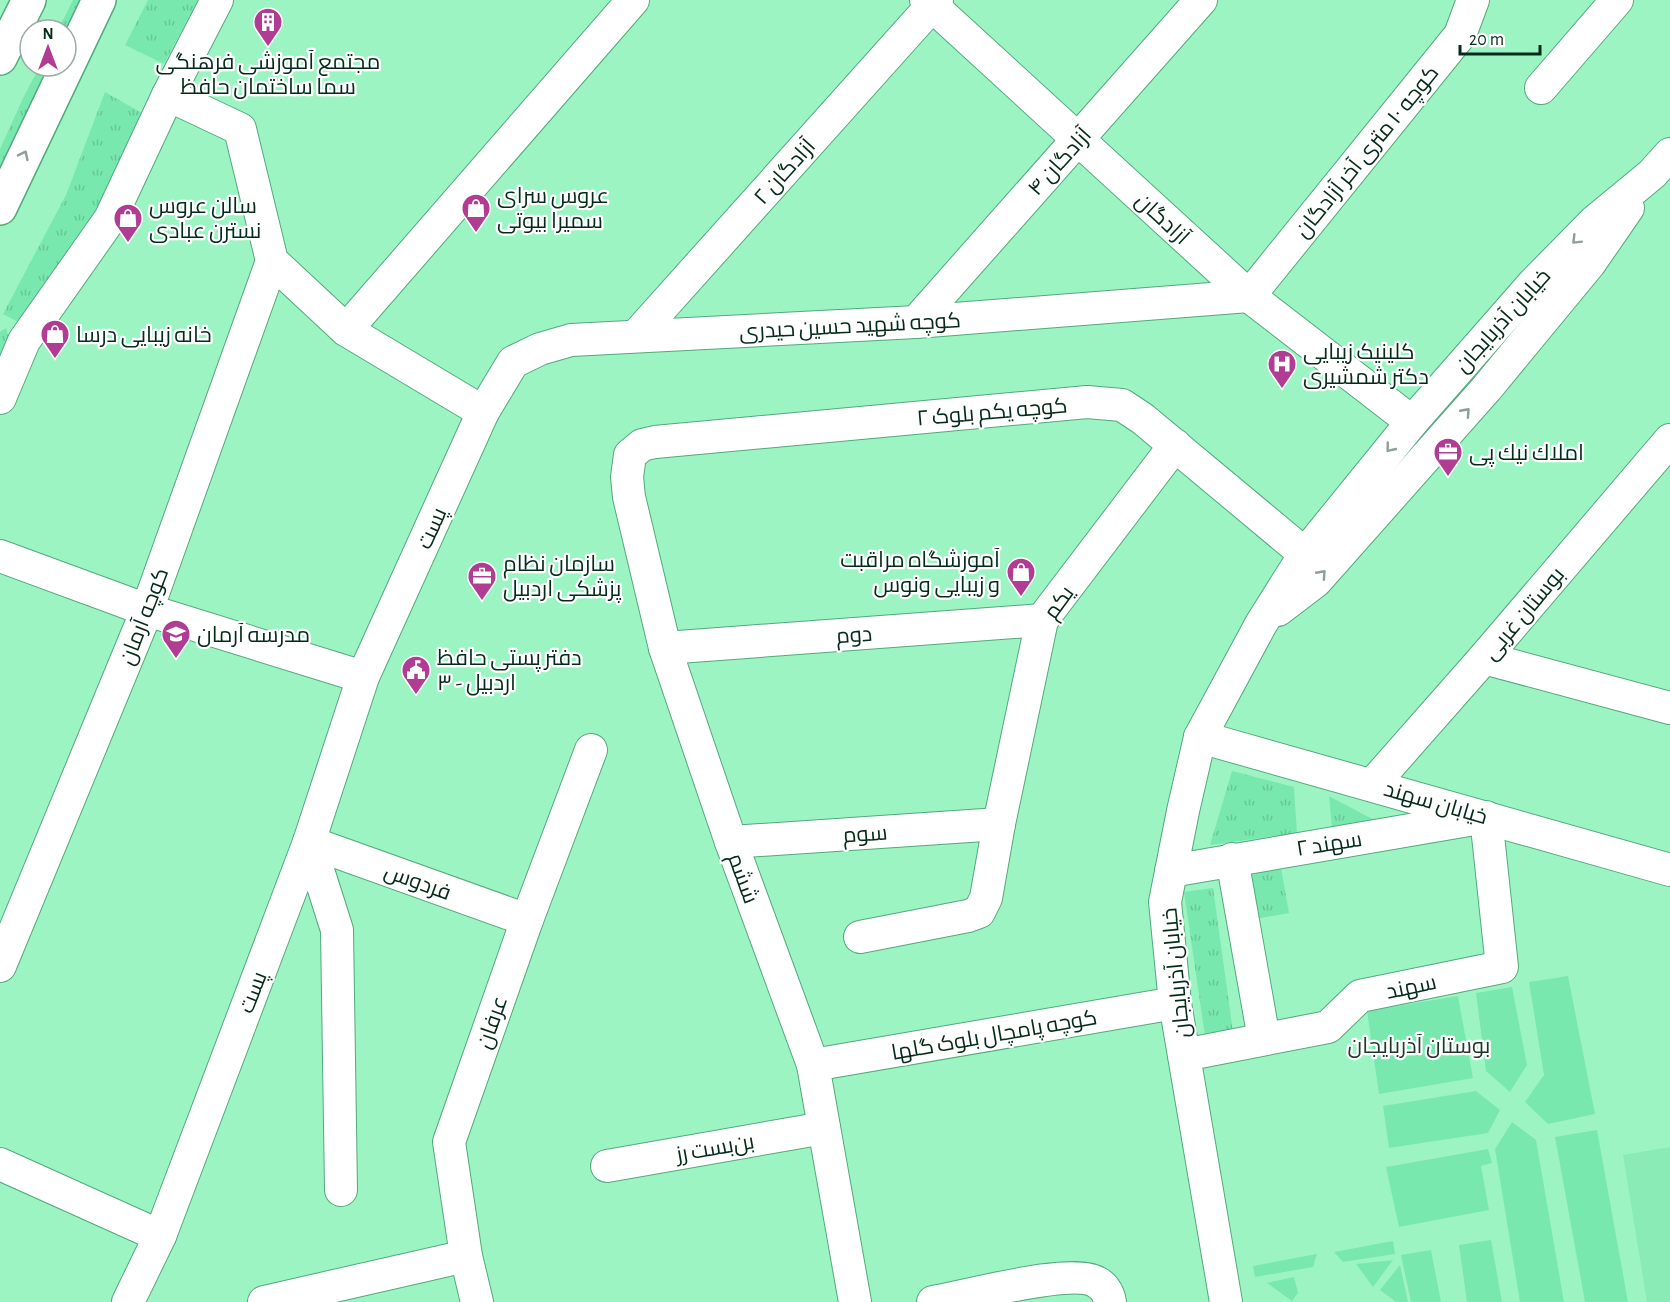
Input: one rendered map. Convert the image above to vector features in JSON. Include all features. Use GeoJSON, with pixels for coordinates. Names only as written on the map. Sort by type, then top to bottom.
{"type":"FeatureCollection","features":[{"type":"Feature","properties":{"kind":"main road"},"geometry":{"type":"LineString","coordinates":[[0,58],[29,0]]}},
{"type":"Feature","properties":{"kind":"main road"},"geometry":{"type":"LineString","coordinates":[[0,208],[99,0]]}},
{"type":"Feature","properties":{"kind":"street"},"geometry":{"type":"LineString","coordinates":[[0,398],[24,341],[110,219],[168,95],[217,0]]}},
{"type":"Feature","properties":{"kind":"street"},"geometry":{"type":"LineString","coordinates":[[346,330],[633,0]]}},
{"type":"Feature","properties":{"kind":"street","name":"آزادگان ۴"},"geometry":{"type":"LineString","coordinates":[[916,322],[1201,0]]}},
{"type":"Feature","properties":{"kind":"street","name":"کوچه ۱۰ متری آخر آزادگان"},"geometry":{"type":"LineString","coordinates":[[1249,296],[1460,35],[1473,0]]}},
{"type":"Feature","properties":{"kind":"street"},"geometry":{"type":"LineString","coordinates":[[1541,88],[1617,0]]}},
{"type":"Feature","properties":{"kind":"street","name":"آزادگان"},"geometry":{"type":"LineString","coordinates":[[932,2],[1078,140],[1249,296],[1412,422]]}},
{"type":"Feature","properties":{"kind":"street","name":"آزادگان ۲"},"geometry":{"type":"LineString","coordinates":[[636,336],[932,2]]}},
{"type":"Feature","properties":{"kind":"street"},"geometry":{"type":"LineString","coordinates":[[168,95],[240,129],[272,261],[346,330],[483,412]]}},
{"type":"Feature","properties":{"kind":"street","name":"خیابان آذربایجان"},"geometry":{"type":"LineString","coordinates":[[1226,1302],[1175,1003],[1165,902],[1200,737],[1261,624],[1305,554],[1412,422],[1533,284],[1595,221],[1661,164]]}},
{"type":"Feature","properties":{"kind":"street","name":"خیابان آذربایجان"},"geometry":{"type":"LineString","coordinates":[[1261,624],[1316,581],[1487,388],[1590,263],[1661,164]]}},
{"type":"Feature","properties":{"kind":"street","name":"کوچه آرمان"},"geometry":{"type":"LineString","coordinates":[[0,966],[147,610],[272,261]]}},
{"type":"Feature","properties":{"kind":"street","name":"کوچه شهید حسین حیدری"},"geometry":{"type":"LineString","coordinates":[[483,412],[513,362],[540,349],[571,340],[916,322],[1249,296]]}},
{"type":"Feature","properties":{"kind":"street","name":"کوچه یکم بلوک ۲"},"geometry":{"type":"LineString","coordinates":[[630,455],[642,446],[655,442],[1087,402],[1122,405],[1175,445],[1305,554]]}},
{"type":"Feature","properties":{"kind":"street","name":"پست"},"geometry":{"type":"LineString","coordinates":[[128,1302],[160,1236],[309,842],[363,677],[483,412]]}},
{"type":"Feature","properties":{"kind":"street","name":"بوستان غربی"},"geometry":{"type":"LineString","coordinates":[[1373,784],[1670,440]]}},
{"type":"Feature","properties":{"kind":"street","name":"یکم"},"geometry":{"type":"LineString","coordinates":[[860,937],[969,916],[979,912],[986,898],[999,824],[1042,620],[1175,445]]}},
{"type":"Feature","properties":{"kind":"street","name":"ششم"},"geometry":{"type":"LineString","coordinates":[[630,455],[627,477],[629,496],[665,648],[731,842],[813,1065],[855,1302]]}},
{"type":"Feature","properties":{"kind":"street"},"geometry":{"type":"LineString","coordinates":[[0,556],[147,610],[363,677]]}},
{"type":"Feature","properties":{"kind":"street","name":"دوم"},"geometry":{"type":"LineString","coordinates":[[665,648],[1042,620]]}},
{"type":"Feature","properties":{"kind":"street"},"geometry":{"type":"LineString","coordinates":[[1484,658],[1670,708]]}},
{"type":"Feature","properties":{"kind":"street","name":"خیابان سهند"},"geometry":{"type":"LineString","coordinates":[[1200,737],[1373,784],[1670,870]]}},
{"type":"Feature","properties":{"kind":"street","name":"عرفان"},"geometry":{"type":"LineString","coordinates":[[477,1302],[466,1256],[449,1142],[527,920],[591,750]]}},
{"type":"Feature","properties":{"kind":"street","name":"سهند ۲"},"geometry":{"type":"LineString","coordinates":[[1171,871],[1486,817]]}},
{"type":"Feature","properties":{"kind":"street","name":"سهند"},"geometry":{"type":"LineString","coordinates":[[1184,1055],[1328,1027],[1360,996],[1502,967],[1486,817]]}},
{"type":"Feature","properties":{"kind":"street","name":"سوم"},"geometry":{"type":"LineString","coordinates":[[731,842],[999,824]]}},
{"type":"Feature","properties":{"kind":"street"},"geometry":{"type":"LineString","coordinates":[[309,842],[337,930],[341,1190]]}},
{"type":"Feature","properties":{"kind":"street","name":"فردوس"},"geometry":{"type":"LineString","coordinates":[[309,842],[527,920]]}},
{"type":"Feature","properties":{"kind":"street"},"geometry":{"type":"LineString","coordinates":[[1232,859],[1264,1039]]}},
{"type":"Feature","properties":{"kind":"street","name":"کوچه پامچال بلوک گلها"},"geometry":{"type":"LineString","coordinates":[[813,1065],[1175,1003]]}},
{"type":"Feature","properties":{"kind":"street","name":"بن‌بست رز"},"geometry":{"type":"LineString","coordinates":[[607,1166],[824,1128]]}},
{"type":"Feature","properties":{"kind":"street"},"geometry":{"type":"LineString","coordinates":[[0,1164],[160,1236]]}},
{"type":"Feature","properties":{"kind":"street"},"geometry":{"type":"LineString","coordinates":[[264,1302],[466,1256]]}},
{"type":"Feature","properties":{"kind":"street"},"geometry":{"type":"LineString","coordinates":[[933,1302],[1060,1277],[1087,1278],[1098,1283],[1109,1294],[1110,1302]]}},
{"type":"Feature","properties":{"kind":"shaded area"},"geometry":{"type":"Polygon","coordinates":[[[1670,1147],[1670,1302],[1647,1302],[1623,1155],[1670,1147]]]}},
{"type":"Feature","properties":{"kind":"green space"},"geometry":{"type":"Polygon","coordinates":[[[73,0],[89,0],[78,23],[78,18],[64,18],[73,0]]]}},
{"type":"Feature","properties":{"kind":"green space"},"geometry":{"type":"Polygon","coordinates":[[[148,0],[198,0],[164,64],[125,45],[148,0]]]}},
{"type":"Feature","properties":{"kind":"green space"},"geometry":{"type":"Polygon","coordinates":[[[34,78],[52,78],[0,179],[0,149],[34,78]]]}},
{"type":"Feature","properties":{"kind":"green space"},"geometry":{"type":"Polygon","coordinates":[[[105,92],[142,113],[99,206],[22,324],[3,314],[66,195],[105,92]]]}},
{"type":"Feature","properties":{"kind":"green space"},"geometry":{"type":"Polygon","coordinates":[[[6,328],[9,339],[0,361],[0,332],[6,328]]]}},
{"type":"Feature","properties":{"kind":"green space"},"geometry":{"type":"Polygon","coordinates":[[[1232,771],[1294,787],[1297,833],[1210,845],[1232,771]]]}},
{"type":"Feature","properties":{"kind":"green space"},"geometry":{"type":"Polygon","coordinates":[[[1329,796],[1376,821],[1332,828],[1329,796]]]}},
{"type":"Feature","properties":{"kind":"green space"},"geometry":{"type":"Polygon","coordinates":[[[1281,868],[1289,913],[1250,920],[1246,870],[1281,868]]]}},
{"type":"Feature","properties":{"kind":"green space"},"geometry":{"type":"Polygon","coordinates":[[[1213,888],[1234,1039],[1206,1043],[1184,892],[1213,888]]]}},
{"type":"Feature","properties":{"kind":"green space","name":"بوستان آذربایجان"},"geometry":{"type":"Polygon","coordinates":[[[1568,976],[1595,1114],[1548,1124],[1525,1102],[1544,1075],[1529,982],[1568,976]]]}},
{"type":"Feature","properties":{"kind":"green space","name":"بوستان آذربایجان"},"geometry":{"type":"Polygon","coordinates":[[[1512,987],[1527,1065],[1510,1092],[1486,1071],[1476,993],[1512,987]]]}},
{"type":"Feature","properties":{"kind":"green space","name":"بوستان آذربایجان"},"geometry":{"type":"Polygon","coordinates":[[[1458,996],[1473,1078],[1379,1094],[1367,1011],[1458,996]]]}},
{"type":"Feature","properties":{"kind":"green space","name":"بوستان آذربایجان"},"geometry":{"type":"Polygon","coordinates":[[[1476,1091],[1500,1110],[1488,1133],[1389,1148],[1383,1106],[1476,1091]]]}},
{"type":"Feature","properties":{"kind":"green space"},"geometry":{"type":"Polygon","coordinates":[[[1512,1122],[1536,1140],[1564,1302],[1520,1302],[1495,1149],[1512,1122]]]}},
{"type":"Feature","properties":{"kind":"green space"},"geometry":{"type":"Polygon","coordinates":[[[1597,1130],[1628,1302],[1585,1302],[1555,1137],[1597,1130]]]}},
{"type":"Feature","properties":{"kind":"green space"},"geometry":{"type":"Polygon","coordinates":[[[1488,1149],[1492,1163],[1481,1166],[1489,1210],[1399,1227],[1386,1167],[1488,1149]]]}},
{"type":"Feature","properties":{"kind":"green space"},"geometry":{"type":"Polygon","coordinates":[[[1491,1240],[1502,1302],[1467,1302],[1459,1245],[1491,1240]]]}},
{"type":"Feature","properties":{"kind":"green space"},"geometry":{"type":"Polygon","coordinates":[[[1393,1241],[1395,1254],[1343,1262],[1334,1252],[1393,1241]]]}},
{"type":"Feature","properties":{"kind":"green space"},"geometry":{"type":"Polygon","coordinates":[[[1431,1250],[1441,1302],[1411,1302],[1401,1255],[1431,1250]]]}},
{"type":"Feature","properties":{"kind":"green space"},"geometry":{"type":"Polygon","coordinates":[[[1317,1254],[1313,1267],[1255,1277],[1253,1266],[1317,1254]]]}},
{"type":"Feature","properties":{"kind":"green space"},"geometry":{"type":"Polygon","coordinates":[[[1393,1260],[1373,1287],[1356,1264],[1393,1260]]]}},
{"type":"Feature","properties":{"kind":"green space"},"geometry":{"type":"Polygon","coordinates":[[[1400,1265],[1408,1302],[1396,1302],[1380,1290],[1400,1265]]]}},
{"type":"Feature","properties":{"kind":"green space"},"geometry":{"type":"Polygon","coordinates":[[[1294,1277],[1298,1293],[1292,1301],[1267,1283],[1294,1277]]]}},
{"type":"Feature","properties":{"kind":"place","name":"مجتمع آموزشی فرهنگی سما ساختمان حافظ"},"geometry":{"type":"Point","coordinates":[268,48]}},
{"type":"Feature","properties":{"kind":"place","name":"عروس سرای سمیرا بیوتی"},"geometry":{"type":"Point","coordinates":[476,234]}},
{"type":"Feature","properties":{"kind":"place","name":"سالن عروس نسترن عبادی"},"geometry":{"type":"Point","coordinates":[128,244]}},
{"type":"Feature","properties":{"kind":"place","name":"خانه زیبایی درسا"},"geometry":{"type":"Point","coordinates":[55,360]}},
{"type":"Feature","properties":{"kind":"place","name":"کلینیک زیبایی دکتر شمشیری"},"geometry":{"type":"Point","coordinates":[1282,390]}},
{"type":"Feature","properties":{"kind":"place","name":"املاك نيك پى"},"geometry":{"type":"Point","coordinates":[1448,478]}},
{"type":"Feature","properties":{"kind":"place","name":"آموزشگاه مراقبت و زیبایی ونوس"},"geometry":{"type":"Point","coordinates":[1021,598]}},
{"type":"Feature","properties":{"kind":"place","name":"سازمان نظام پزشکی اردبیل"},"geometry":{"type":"Point","coordinates":[482,602]}},
{"type":"Feature","properties":{"kind":"place","name":"مدرسه آرمان"},"geometry":{"type":"Point","coordinates":[176,660]}},
{"type":"Feature","properties":{"kind":"place","name":"دفتر پستی حافظ اردبیل - ۳"},"geometry":{"type":"Point","coordinates":[416,696]}}]}
